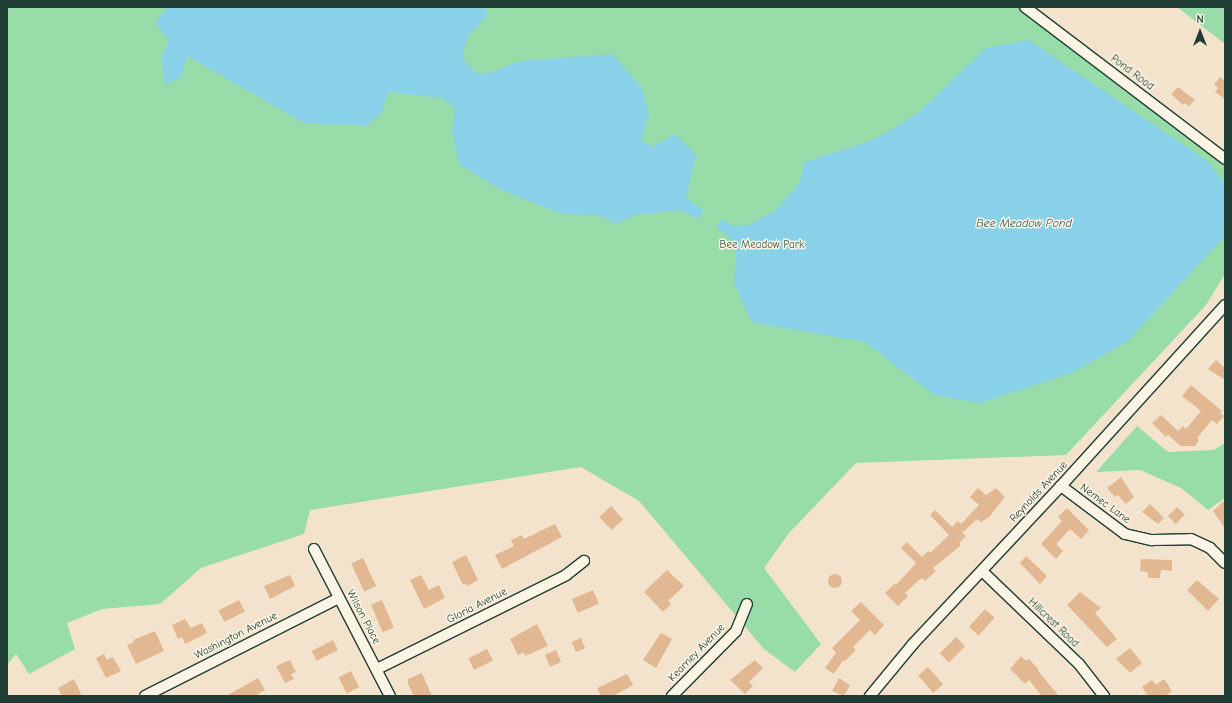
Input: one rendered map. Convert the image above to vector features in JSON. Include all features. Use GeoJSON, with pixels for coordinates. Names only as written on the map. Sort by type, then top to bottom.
{"type":"FeatureCollection","features":[{"type":"Feature","properties":{"kind":"street","name":"Pond Road"},"geometry":{"type":"LineString","coordinates":[[1025,7],[1225,159]]}},
{"type":"Feature","properties":{"kind":"street","name":"Reynolds Avenue"},"geometry":{"type":"LineString","coordinates":[[870,696],[893,667],[1061,486],[1225,304]]}},
{"type":"Feature","properties":{"kind":"street","name":"Nemec Lane"},"geometry":{"type":"LineString","coordinates":[[1061,486],[1132,536],[1152,540],[1191,540],[1210,548],[1225,563]]}},
{"type":"Feature","properties":{"kind":"street","name":"Wilson Place"},"geometry":{"type":"LineString","coordinates":[[314,549],[390,696]]}},
{"type":"Feature","properties":{"kind":"street","name":"Gloria Avenue"},"geometry":{"type":"LineString","coordinates":[[377,669],[566,575],[584,561]]}},
{"type":"Feature","properties":{"kind":"street","name":"Hillcrest Road"},"geometry":{"type":"LineString","coordinates":[[982,571],[1079,664],[1104,696]]}},
{"type":"Feature","properties":{"kind":"street","name":"Washington Avenue"},"geometry":{"type":"LineString","coordinates":[[145,696],[338,598]]}},
{"type":"Feature","properties":{"kind":"street","name":"Kearney Avenue"},"geometry":{"type":"LineString","coordinates":[[672,696],[736,631],[747,604]]}},
{"type":"Feature","properties":{"kind":"green space","name":"Bee Meadow Park"},"geometry":{"type":"Polygon","coordinates":[[[7,7],[1019,7],[1225,166],[1225,274],[1206,305],[1066,455],[856,463],[789,533],[764,568],[821,644],[795,672],[764,649],[639,501],[581,467],[310,510],[304,534],[201,568],[160,604],[102,609],[67,623],[75,649],[29,674],[16,654],[7,665],[7,7]]]}},
{"type":"Feature","properties":{"kind":"green space"},"geometry":{"type":"Polygon","coordinates":[[[1177,7],[1225,7],[1225,44],[1177,7]]]}},
{"type":"Feature","properties":{"kind":"green space"},"geometry":{"type":"Polygon","coordinates":[[[1137,426],[1168,452],[1214,450],[1225,443],[1225,498],[1208,510],[1181,488],[1140,470],[1096,472],[1137,426]]]}},
{"type":"Feature","properties":{"kind":"water"},"geometry":{"type":"Polygon","coordinates":[[[167,7],[484,7],[488,15],[467,37],[462,57],[476,73],[486,74],[520,61],[613,54],[642,89],[649,115],[641,140],[653,147],[675,134],[696,155],[686,198],[703,210],[699,219],[681,211],[637,214],[616,224],[599,215],[562,214],[501,190],[459,164],[452,132],[455,110],[443,98],[388,92],[382,112],[367,125],[306,124],[187,56],[181,77],[165,85],[161,58],[169,41],[155,23],[167,7]]]}},
{"type":"Feature","properties":{"kind":"water","name":"Bee Meadow Pond"},"geometry":{"type":"Polygon","coordinates":[[[1029,40],[1207,161],[1225,183],[1225,236],[1128,341],[1072,373],[980,403],[934,395],[865,342],[751,322],[734,282],[737,244],[716,227],[721,219],[733,226],[748,225],[775,211],[800,182],[804,162],[868,142],[889,131],[919,112],[986,48],[1029,40]]]}},
{"type":"Feature","properties":{"kind":"building"},"geometry":{"type":"Polygon","coordinates":[[[1220,77],[1224,80],[1225,78],[1225,99],[1215,92],[1218,88],[1214,85],[1220,77]]]}},
{"type":"Feature","properties":{"kind":"building"},"geometry":{"type":"Polygon","coordinates":[[[1178,87],[1195,100],[1189,106],[1185,103],[1183,105],[1171,94],[1178,87]]]}},
{"type":"Feature","properties":{"kind":"building"},"geometry":{"type":"Polygon","coordinates":[[[1216,360],[1225,368],[1225,380],[1208,369],[1216,360]]]}},
{"type":"Feature","properties":{"kind":"building"},"geometry":{"type":"Polygon","coordinates":[[[1191,385],[1222,411],[1220,413],[1224,416],[1217,424],[1212,420],[1197,438],[1199,440],[1195,446],[1181,446],[1168,435],[1166,437],[1152,423],[1161,415],[1178,431],[1183,426],[1186,429],[1201,411],[1182,396],[1191,385]]]}},
{"type":"Feature","properties":{"kind":"building"},"geometry":{"type":"Polygon","coordinates":[[[1121,477],[1134,497],[1126,504],[1118,495],[1115,497],[1107,488],[1121,477]]]}},
{"type":"Feature","properties":{"kind":"building"},"geometry":{"type":"Polygon","coordinates":[[[978,488],[986,495],[996,488],[1005,497],[990,516],[981,522],[977,519],[962,533],[966,536],[959,543],[961,545],[933,568],[936,571],[925,581],[923,578],[919,580],[905,593],[908,596],[898,606],[885,593],[895,583],[896,585],[916,563],[901,548],[907,542],[922,557],[928,551],[930,553],[949,535],[930,515],[935,510],[952,527],[958,521],[961,524],[979,505],[970,497],[978,488]]]}},
{"type":"Feature","properties":{"kind":"building"},"geometry":{"type":"Polygon","coordinates":[[[1225,500],[1225,528],[1213,511],[1225,500]]]}},
{"type":"Feature","properties":{"kind":"building"},"geometry":{"type":"Polygon","coordinates":[[[1150,504],[1164,518],[1158,524],[1142,512],[1150,504]]]}},
{"type":"Feature","properties":{"kind":"building"},"geometry":{"type":"Polygon","coordinates":[[[611,506],[623,519],[612,530],[599,517],[611,506]]]}},
{"type":"Feature","properties":{"kind":"building"},"geometry":{"type":"Polygon","coordinates":[[[1177,507],[1185,515],[1176,524],[1168,516],[1177,507]]]}},
{"type":"Feature","properties":{"kind":"building"},"geometry":{"type":"Polygon","coordinates":[[[1067,508],[1089,530],[1081,539],[1070,529],[1056,544],[1063,551],[1056,559],[1041,544],[1062,521],[1058,517],[1067,508]]]}},
{"type":"Feature","properties":{"kind":"building"},"geometry":{"type":"Polygon","coordinates":[[[555,524],[562,537],[502,569],[495,555],[514,546],[511,540],[522,535],[524,539],[555,524]]]}},
{"type":"Feature","properties":{"kind":"building"},"geometry":{"type":"Polygon","coordinates":[[[466,555],[478,580],[467,586],[466,583],[463,585],[452,562],[466,555]]]}},
{"type":"Feature","properties":{"kind":"building"},"geometry":{"type":"Polygon","coordinates":[[[1026,556],[1047,576],[1040,584],[1020,563],[1026,556]]]}},
{"type":"Feature","properties":{"kind":"building"},"geometry":{"type":"Polygon","coordinates":[[[363,558],[376,586],[364,592],[351,563],[363,558]]]}},
{"type":"Feature","properties":{"kind":"building"},"geometry":{"type":"Polygon","coordinates":[[[1141,559],[1172,560],[1172,571],[1161,570],[1160,578],[1148,578],[1148,572],[1140,571],[1141,559]]]}},
{"type":"Feature","properties":{"kind":"building"},"geometry":{"type":"Polygon","coordinates":[[[667,570],[684,586],[668,601],[671,604],[663,612],[644,592],[667,570]]]}},
{"type":"Feature","properties":{"kind":"building"},"geometry":{"type":"Polygon","coordinates":[[[835,574],[840,576],[842,581],[840,586],[835,588],[830,586],[828,581],[830,576],[835,574]]]}},
{"type":"Feature","properties":{"kind":"building"},"geometry":{"type":"Polygon","coordinates":[[[290,575],[295,586],[270,599],[264,586],[290,575]]]}},
{"type":"Feature","properties":{"kind":"building"},"geometry":{"type":"Polygon","coordinates":[[[421,575],[429,590],[439,585],[445,598],[424,609],[410,580],[421,575]]]}},
{"type":"Feature","properties":{"kind":"building"},"geometry":{"type":"Polygon","coordinates":[[[1197,580],[1219,599],[1208,611],[1187,590],[1197,580]]]}},
{"type":"Feature","properties":{"kind":"building"},"geometry":{"type":"Polygon","coordinates":[[[593,590],[599,604],[578,613],[572,599],[593,590]]]}},
{"type":"Feature","properties":{"kind":"building"},"geometry":{"type":"Polygon","coordinates":[[[1080,592],[1101,608],[1095,613],[1117,639],[1107,647],[1067,605],[1080,592]]]}},
{"type":"Feature","properties":{"kind":"building"},"geometry":{"type":"Polygon","coordinates":[[[239,600],[245,612],[224,622],[219,610],[239,600]]]}},
{"type":"Feature","properties":{"kind":"building"},"geometry":{"type":"Polygon","coordinates":[[[382,600],[394,628],[383,632],[371,605],[382,600]]]}},
{"type":"Feature","properties":{"kind":"building"},"geometry":{"type":"Polygon","coordinates":[[[861,602],[884,625],[875,635],[870,630],[853,647],[856,650],[845,661],[843,660],[834,674],[825,668],[836,653],[832,648],[860,620],[851,611],[861,602]]]}},
{"type":"Feature","properties":{"kind":"building"},"geometry":{"type":"Polygon","coordinates":[[[985,609],[995,618],[979,636],[969,627],[985,609]]]}},
{"type":"Feature","properties":{"kind":"building"},"geometry":{"type":"Polygon","coordinates":[[[185,619],[191,628],[202,623],[207,633],[185,644],[182,637],[178,639],[172,625],[185,619]]]}},
{"type":"Feature","properties":{"kind":"building"},"geometry":{"type":"Polygon","coordinates":[[[537,624],[548,646],[525,656],[524,652],[518,655],[510,639],[537,624]]]}},
{"type":"Feature","properties":{"kind":"building"},"geometry":{"type":"Polygon","coordinates":[[[155,631],[164,651],[136,664],[127,645],[134,642],[133,640],[155,631]]]}},
{"type":"Feature","properties":{"kind":"building"},"geometry":{"type":"Polygon","coordinates":[[[661,633],[672,639],[656,668],[643,660],[661,633]]]}},
{"type":"Feature","properties":{"kind":"building"},"geometry":{"type":"Polygon","coordinates":[[[956,637],[965,646],[949,662],[940,653],[956,637]]]}},
{"type":"Feature","properties":{"kind":"building"},"geometry":{"type":"Polygon","coordinates":[[[581,638],[585,648],[576,652],[572,642],[581,638]]]}},
{"type":"Feature","properties":{"kind":"building"},"geometry":{"type":"Polygon","coordinates":[[[333,640],[338,650],[317,661],[312,651],[333,640]]]}},
{"type":"Feature","properties":{"kind":"building"},"geometry":{"type":"Polygon","coordinates":[[[1130,648],[1142,663],[1130,673],[1116,659],[1130,648]]]}},
{"type":"Feature","properties":{"kind":"building"},"geometry":{"type":"Polygon","coordinates":[[[487,649],[493,661],[474,670],[468,659],[487,649]]]}},
{"type":"Feature","properties":{"kind":"building"},"geometry":{"type":"Polygon","coordinates":[[[556,650],[561,662],[550,667],[545,655],[556,650]]]}},
{"type":"Feature","properties":{"kind":"building"},"geometry":{"type":"Polygon","coordinates":[[[104,654],[107,660],[113,657],[121,671],[106,678],[96,658],[104,654]]]}},
{"type":"Feature","properties":{"kind":"building"},"geometry":{"type":"Polygon","coordinates":[[[1021,656],[1026,661],[1029,659],[1059,696],[1042,696],[1029,680],[1025,684],[1010,669],[1021,656]]]}},
{"type":"Feature","properties":{"kind":"building"},"geometry":{"type":"Polygon","coordinates":[[[290,660],[296,672],[291,674],[294,679],[285,683],[276,666],[290,660]]]}},
{"type":"Feature","properties":{"kind":"building"},"geometry":{"type":"Polygon","coordinates":[[[755,660],[763,668],[749,682],[753,686],[745,694],[730,680],[755,660]]]}},
{"type":"Feature","properties":{"kind":"building"},"geometry":{"type":"Polygon","coordinates":[[[928,667],[943,684],[933,693],[918,676],[928,667]]]}},
{"type":"Feature","properties":{"kind":"building"},"geometry":{"type":"Polygon","coordinates":[[[351,671],[359,687],[347,693],[339,677],[351,671]]]}},
{"type":"Feature","properties":{"kind":"building"},"geometry":{"type":"Polygon","coordinates":[[[422,673],[432,696],[414,696],[408,684],[408,679],[422,673]]]}},
{"type":"Feature","properties":{"kind":"building"},"geometry":{"type":"Polygon","coordinates":[[[627,674],[633,685],[613,696],[601,696],[597,688],[627,674]]]}},
{"type":"Feature","properties":{"kind":"building"},"geometry":{"type":"Polygon","coordinates":[[[258,678],[265,690],[258,694],[259,696],[226,696],[258,678]]]}},
{"type":"Feature","properties":{"kind":"building"},"geometry":{"type":"Polygon","coordinates":[[[839,678],[850,685],[844,696],[832,691],[839,678]]]}},
{"type":"Feature","properties":{"kind":"building"},"geometry":{"type":"Polygon","coordinates":[[[74,679],[82,696],[62,696],[58,688],[74,679]]]}},
{"type":"Feature","properties":{"kind":"building"},"geometry":{"type":"Polygon","coordinates":[[[1164,679],[1172,691],[1165,696],[1148,696],[1142,687],[1152,680],[1156,685],[1164,679]]]}}]}
